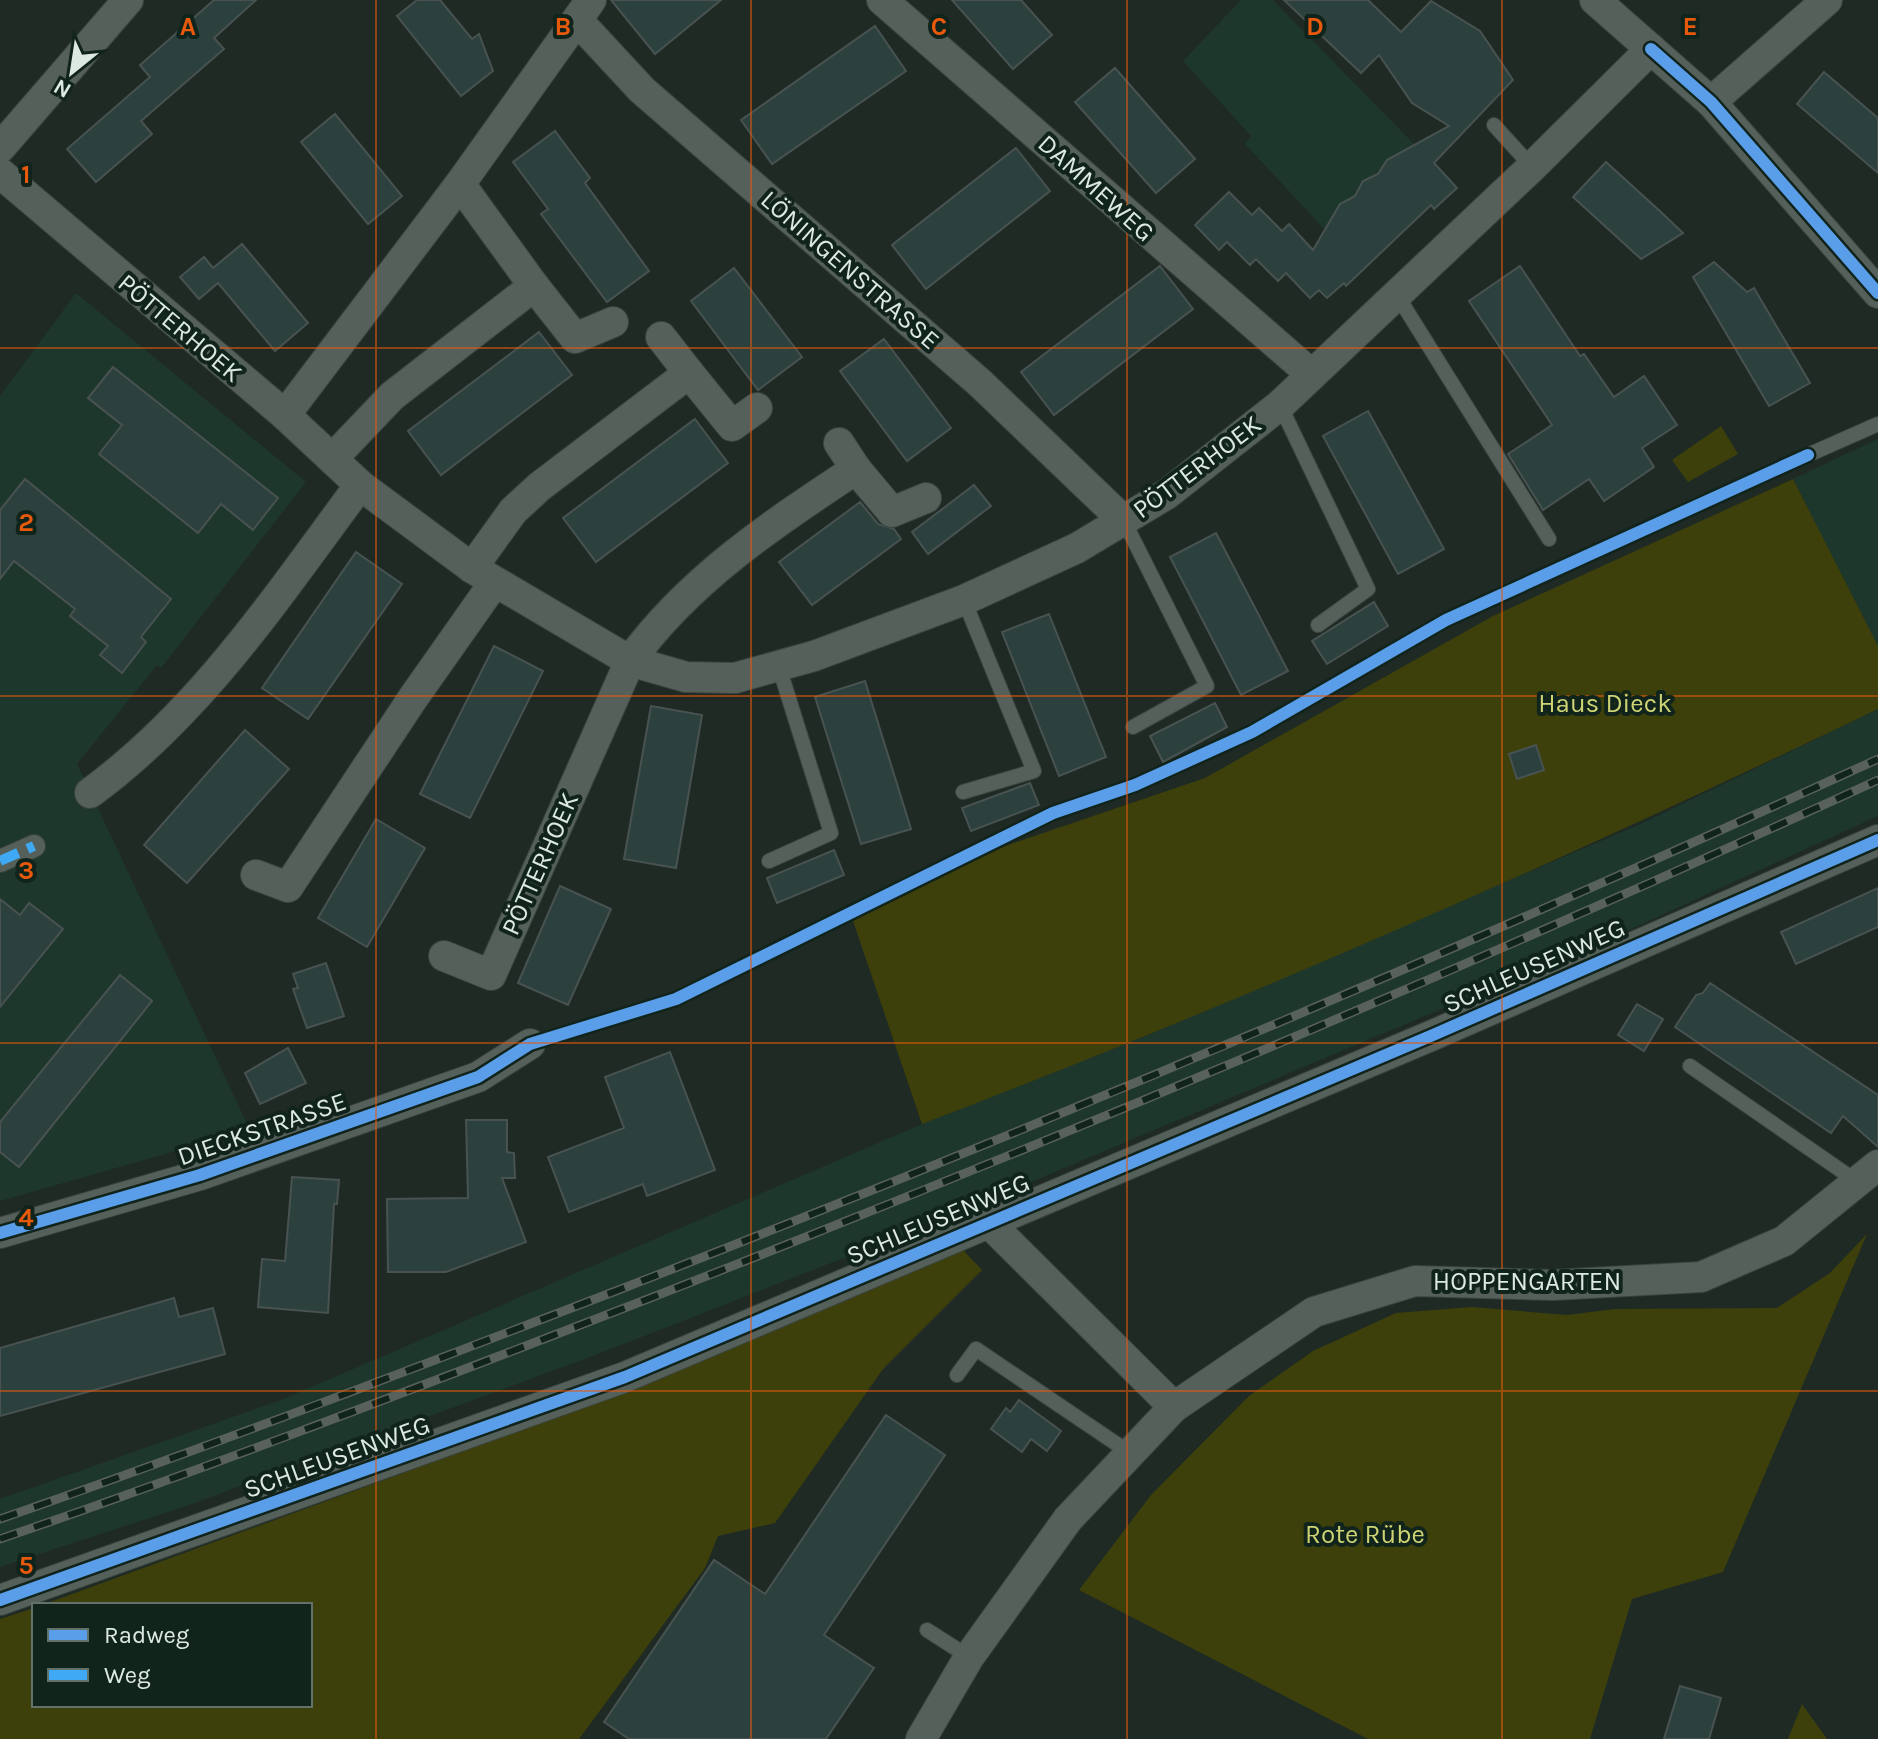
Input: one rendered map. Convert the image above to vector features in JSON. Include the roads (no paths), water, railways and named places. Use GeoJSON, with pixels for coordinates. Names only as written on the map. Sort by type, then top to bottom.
{"type":"FeatureCollection","features":[{"type":"Feature","properties":{"kind":"street"},"geometry":{"type":"LineString","coordinates":[[0,148],[128,0]]}},
{"type":"Feature","properties":{"kind":"street","name":"DAMMEWEG"},"geometry":{"type":"LineString","coordinates":[[882,0],[1311,374]]}},
{"type":"Feature","properties":{"kind":"street"},"geometry":{"type":"LineString","coordinates":[[1595,0],[1711,102],[1878,293]]}},
{"type":"Feature","properties":{"kind":"street"},"geometry":{"type":"LineString","coordinates":[[1711,102],[1827,0]]}},
{"type":"Feature","properties":{"kind":"street"},"geometry":{"type":"LineString","coordinates":[[285,415],[460,184],[584,10]]}},
{"type":"Feature","properties":{"kind":"street","name":"LÖNINGENSTRASSE"},"geometry":{"type":"LineString","coordinates":[[584,10],[642,90],[980,383],[1124,521]]}},
{"type":"Feature","properties":{"kind":"street","name":"PÖTTERHOEK"},"geometry":{"type":"LineString","coordinates":[[0,173],[285,415],[360,485],[483,575],[630,661],[686,677],[735,678],[779,667],[964,600],[1035,569],[1167,494],[1280,405],[1532,167],[1651,49]]}},
{"type":"Feature","properties":{"kind":"street"},"geometry":{"type":"LineString","coordinates":[[460,184],[575,338],[613,322]]}},
{"type":"Feature","properties":{"kind":"street"},"geometry":{"type":"LineString","coordinates":[[332,459],[392,396],[534,286]]}},
{"type":"Feature","properties":{"kind":"street"},"geometry":{"type":"LineString","coordinates":[[661,337],[732,426],[757,408]]}},
{"type":"Feature","properties":{"kind":"street"},"geometry":{"type":"LineString","coordinates":[[256,875],[288,887],[413,698],[483,575],[513,511],[539,487],[689,373]]}},
{"type":"Feature","properties":{"kind":"street"},"geometry":{"type":"LineString","coordinates":[[839,443],[892,512],[926,498]]}},
{"type":"Feature","properties":{"kind":"street","name":"PÖTTERHOEK"},"geometry":{"type":"LineString","coordinates":[[444,956],[491,975],[630,661],[655,626],[759,533],[856,469]]}},
{"type":"Feature","properties":{"kind":"street"},"geometry":{"type":"LineString","coordinates":[[90,793],[129,765],[180,716],[242,645],[360,485]]}},
{"type":"Feature","properties":{"kind":"street","name":"SCHLEUSENWEG"},"geometry":{"type":"LineString","coordinates":[[0,1600],[625,1377],[987,1221],[1433,1035],[1878,840]]}},
{"type":"Feature","properties":{"kind":"street"},"geometry":{"type":"LineString","coordinates":[[0,861],[34,846]]}},
{"type":"Feature","properties":{"kind":"street","name":"DIECKSTRASSE"},"geometry":{"type":"LineString","coordinates":[[0,1233],[200,1175],[478,1077],[530,1044]]}},
{"type":"Feature","properties":{"kind":"street","name":"HOPPENGARTEN"},"geometry":{"type":"LineString","coordinates":[[921,1739],[969,1657],[1068,1519],[1174,1407],[1314,1312],[1415,1281],[1553,1285],[1701,1277],[1784,1241],[1869,1174]]}},
{"type":"Feature","properties":{"kind":"street"},"geometry":{"type":"LineString","coordinates":[[987,1221],[1174,1407]]}},
{"type":"Feature","properties":{"kind":"lane"},"geometry":{"type":"LineString","coordinates":[[1494,125],[1532,167]]}},
{"type":"Feature","properties":{"kind":"lane"},"geometry":{"type":"LineString","coordinates":[[1397,295],[1549,539]]}},
{"type":"Feature","properties":{"kind":"lane"},"geometry":{"type":"LineString","coordinates":[[1280,405],[1368,589],[1318,625]]}},
{"type":"Feature","properties":{"kind":"lane"},"geometry":{"type":"LineString","coordinates":[[1808,455],[1878,424]]}},
{"type":"Feature","properties":{"kind":"lane"},"geometry":{"type":"LineString","coordinates":[[1124,521],[1207,686],[1133,727]]}},
{"type":"Feature","properties":{"kind":"lane"},"geometry":{"type":"LineString","coordinates":[[963,792],[1034,771],[964,600]]}},
{"type":"Feature","properties":{"kind":"lane"},"geometry":{"type":"LineString","coordinates":[[769,861],[831,833],[779,667]]}},
{"type":"Feature","properties":{"kind":"lane"},"geometry":{"type":"LineString","coordinates":[[1690,1066],[1869,1174]]}},
{"type":"Feature","properties":{"kind":"lane"},"geometry":{"type":"LineString","coordinates":[[957,1375],[976,1349],[1130,1453]]}},
{"type":"Feature","properties":{"kind":"lane"},"geometry":{"type":"LineString","coordinates":[[927,1630],[969,1657]]}},
{"type":"Feature","properties":{"kind":"railway"},"geometry":{"type":"LineString","coordinates":[[0,1519],[389,1378],[938,1164],[1410,967],[1878,759]]}},
{"type":"Feature","properties":{"kind":"railway"},"geometry":{"type":"LineString","coordinates":[[0,1539],[365,1407],[910,1196],[1396,994],[1878,780]]}},
{"type":"Feature","properties":{"kind":"park label","name":"Haus Dieck"},"geometry":{"type":"Point","coordinates":[1605,703]}},
{"type":"Feature","properties":{"kind":"park label","name":"Rote Rübe"},"geometry":{"type":"Point","coordinates":[1365,1534]}}]}
